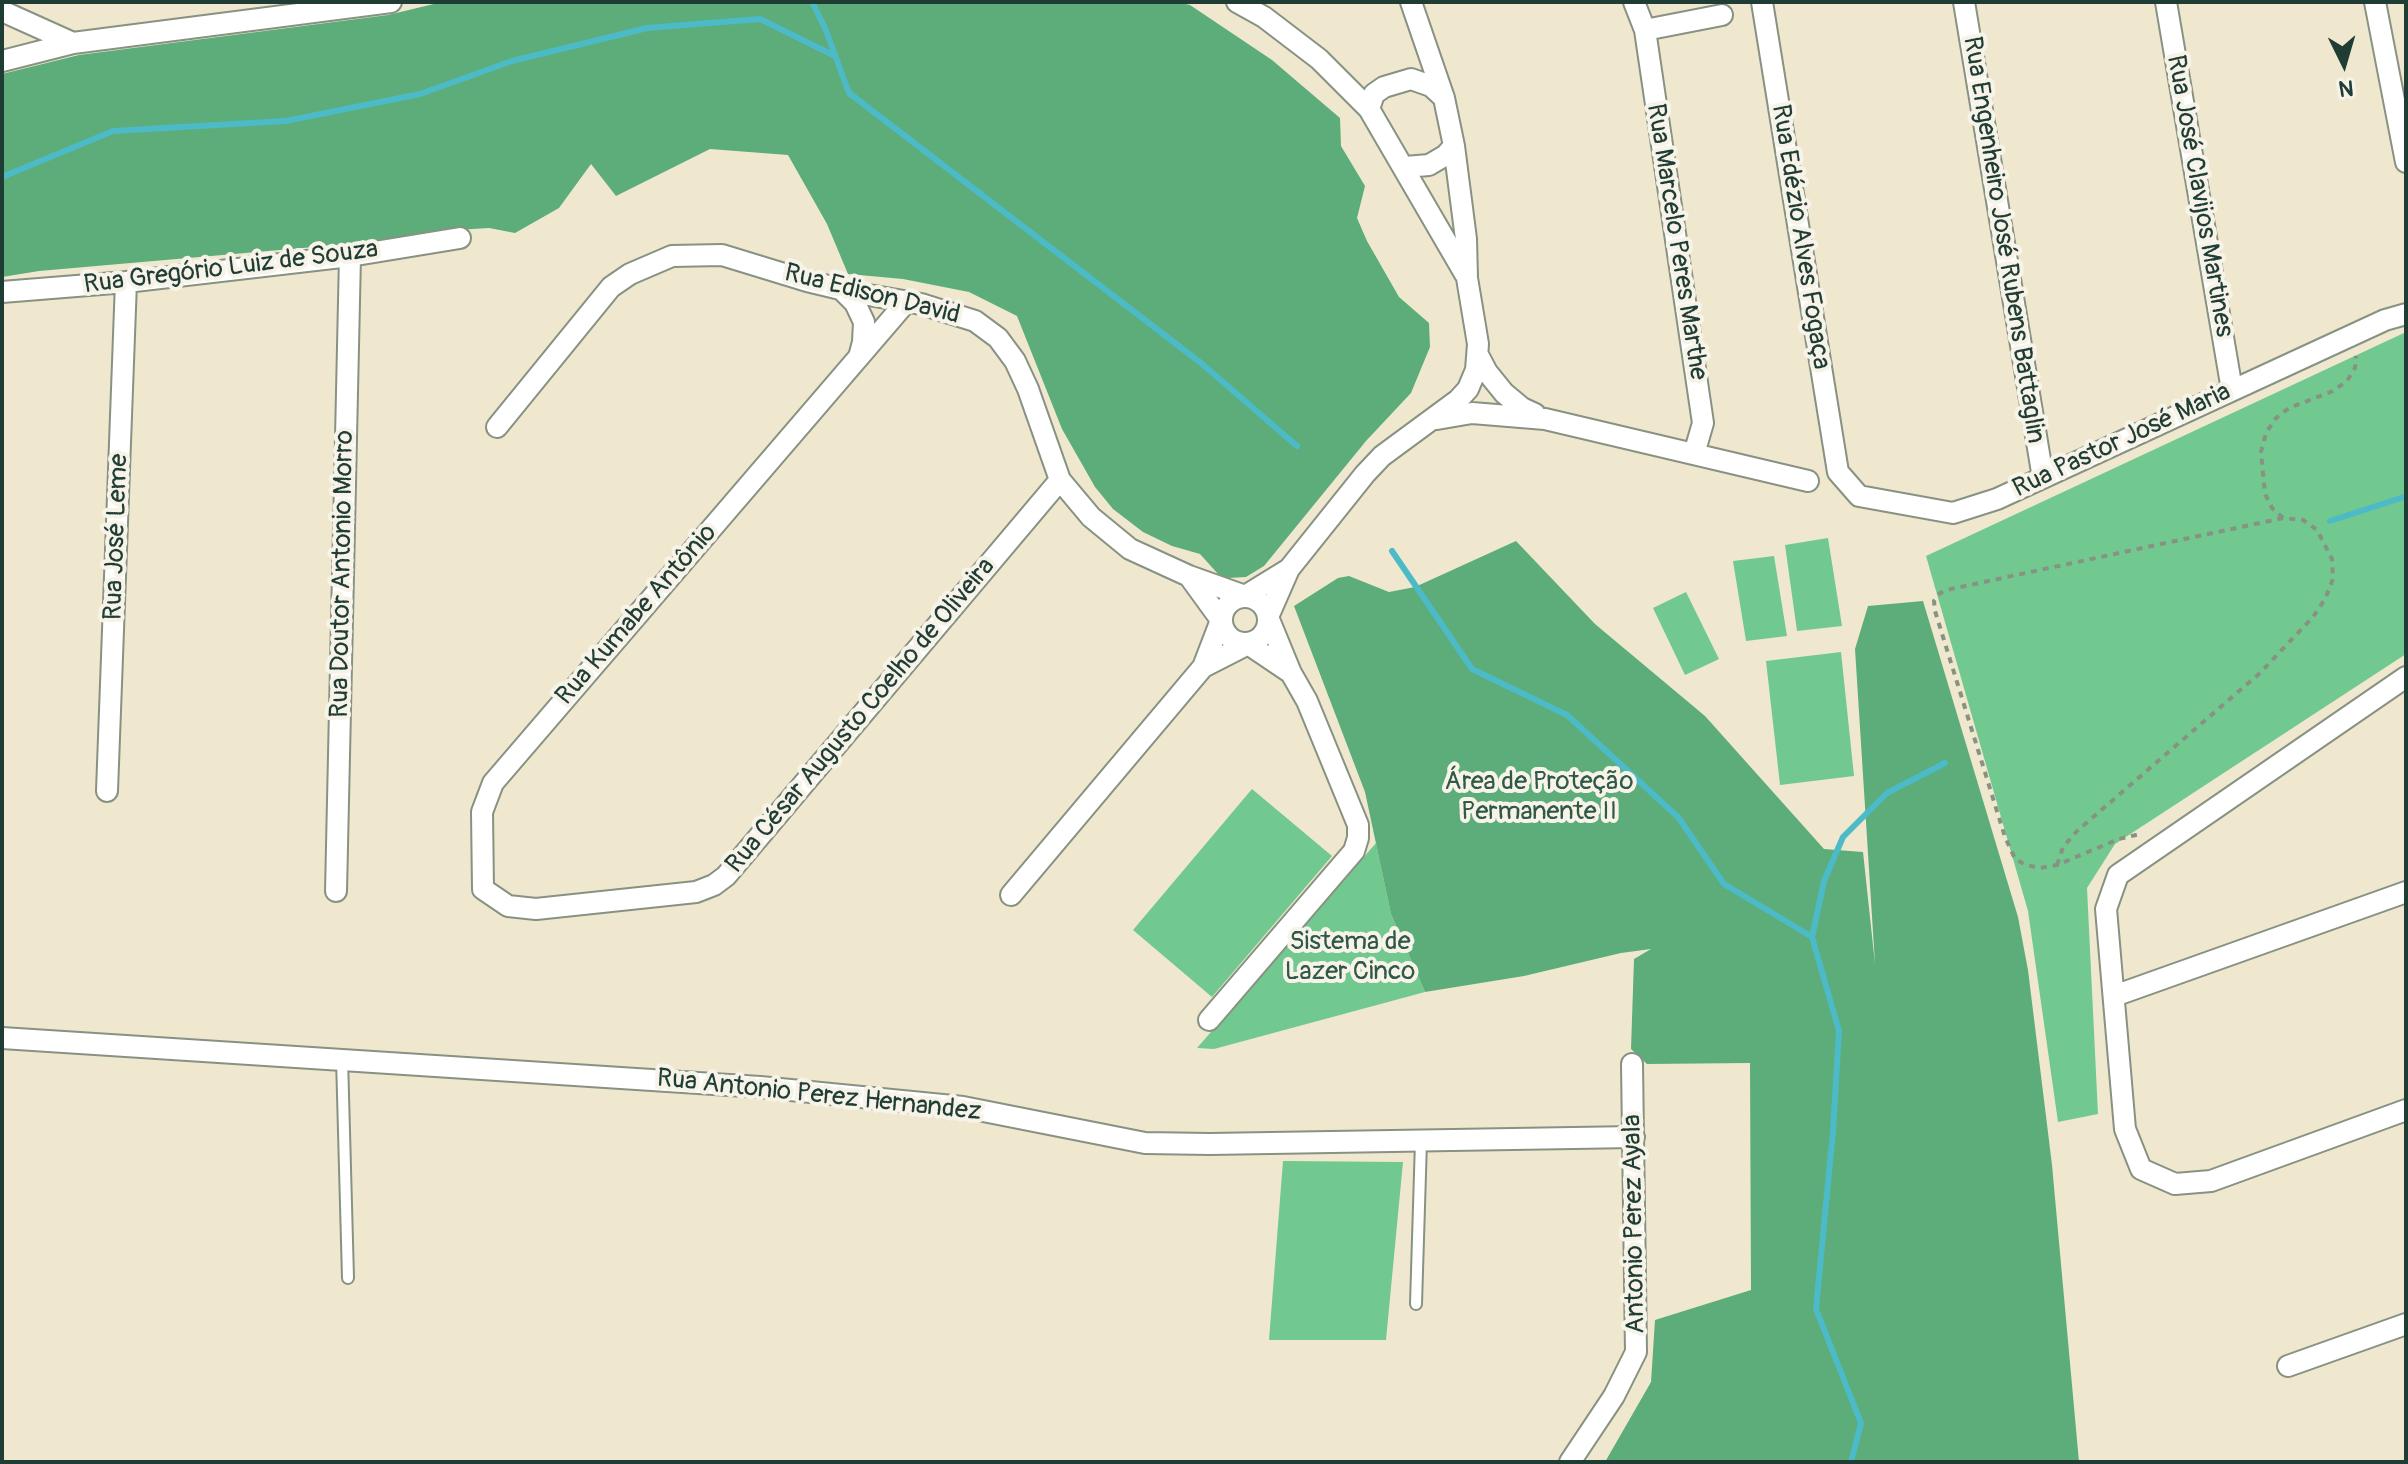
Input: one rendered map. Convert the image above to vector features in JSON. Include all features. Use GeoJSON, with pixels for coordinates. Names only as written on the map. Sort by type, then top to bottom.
{"type":"FeatureCollection","features":[{"type":"Feature","properties":{"kind":"street"},"geometry":{"type":"LineString","coordinates":[[2,61],[73,43],[391,2]]}},
{"type":"Feature","properties":{"kind":"street"},"geometry":{"type":"LineString","coordinates":[[1237,2],[1264,17],[1319,59],[1369,109],[1467,278]]}},
{"type":"Feature","properties":{"kind":"street"},"geometry":{"type":"LineString","coordinates":[[1411,2],[1444,98],[1454,146],[1478,355],[1504,393],[1522,408],[1545,419]]}},
{"type":"Feature","properties":{"kind":"street","name":"Rua Marcelo Peres Marthe"},"geometry":{"type":"LineString","coordinates":[[1634,2],[1645,30],[1703,423],[1694,454]]}},
{"type":"Feature","properties":{"kind":"street","name":"Rua Edézio Alves Fogaça"},"geometry":{"type":"LineString","coordinates":[[1762,2],[1838,472]]}},
{"type":"Feature","properties":{"kind":"street","name":"Rua Engenheiro José Rubens Battaglin"},"geometry":{"type":"LineString","coordinates":[[1964,2],[2043,478]]}},
{"type":"Feature","properties":{"kind":"street","name":"Rua José Clavijos Martines"},"geometry":{"type":"LineString","coordinates":[[2166,2],[2232,390]]}},
{"type":"Feature","properties":{"kind":"street"},"geometry":{"type":"LineString","coordinates":[[2375,2],[2406,162]]}},
{"type":"Feature","properties":{"kind":"street"},"geometry":{"type":"LineString","coordinates":[[2,11],[73,43]]}},
{"type":"Feature","properties":{"kind":"street"},"geometry":{"type":"LineString","coordinates":[[1645,30],[1722,15]]}},
{"type":"Feature","properties":{"kind":"street"},"geometry":{"type":"LineString","coordinates":[[1369,109],[1374,94],[1384,87],[1411,79],[1431,86],[1444,98]]}},
{"type":"Feature","properties":{"kind":"street"},"geometry":{"type":"LineString","coordinates":[[1405,167],[1429,165],[1454,146]]}},
{"type":"Feature","properties":{"kind":"street","name":"Rua Gregório Luiz de Souza"},"geometry":{"type":"LineString","coordinates":[[2,292],[126,282],[350,256],[460,238]]}},
{"type":"Feature","properties":{"kind":"street","name":"Rua Edison David"},"geometry":{"type":"LineString","coordinates":[[497,427],[611,287],[649,264],[672,256],[722,255],[842,290],[907,301],[975,321],[998,338],[1015,361],[1060,480],[1091,517],[1130,549],[1189,576],[1245,596]]}},
{"type":"Feature","properties":{"kind":"street","name":"Rua Doutor Antonio Morro"},"geometry":{"type":"LineString","coordinates":[[336,891],[350,256]]}},
{"type":"Feature","properties":{"kind":"street","name":"Rua José Leme"},"geometry":{"type":"LineString","coordinates":[[107,791],[126,282]]}},
{"type":"Feature","properties":{"kind":"street"},"geometry":{"type":"LineString","coordinates":[[842,290],[855,303],[864,322],[859,357]]}},
{"type":"Feature","properties":{"kind":"street","name":"Rua Kumabe Antônio"},"geometry":{"type":"LineString","coordinates":[[491,897],[483,889],[481,880],[482,812],[493,783],[907,301]]}},
{"type":"Feature","properties":{"kind":"street","name":"Rua Pastor José Maria"},"geometry":{"type":"LineString","coordinates":[[1838,472],[1859,496],[1953,513],[1997,499],[2354,334],[2406,314]]}},
{"type":"Feature","properties":{"kind":"street"},"geometry":{"type":"LineString","coordinates":[[1478,355],[1466,406],[1479,413]]}},
{"type":"Feature","properties":{"kind":"street"},"geometry":{"type":"LineString","coordinates":[[1203,667],[1261,637],[1289,569],[1382,456],[1447,409],[1468,389]]}},
{"type":"Feature","properties":{"kind":"street"},"geometry":{"type":"LineString","coordinates":[[1426,423],[1445,416],[1479,413],[1545,419],[1808,481]]}},
{"type":"Feature","properties":{"kind":"street","name":"Rua César Augusto Coelho de Oliveira"},"geometry":{"type":"LineString","coordinates":[[491,897],[508,906],[536,909],[696,892],[714,885],[726,876],[1060,480]]}},
{"type":"Feature","properties":{"kind":"street"},"geometry":{"type":"LineString","coordinates":[[1011,895],[1203,667],[1228,603],[1289,569]]}},
{"type":"Feature","properties":{"kind":"street","name":"Rua Edison David"},"geometry":{"type":"LineString","coordinates":[[1189,576],[1221,620]]}},
{"type":"Feature","properties":{"kind":"street"},"geometry":{"type":"LineString","coordinates":[[1209,1020],[1354,851],[1358,838],[1358,825],[1307,701],[1291,673],[1268,617],[1261,603],[1245,596]]}},
{"type":"Feature","properties":{"kind":"street"},"geometry":{"type":"LineString","coordinates":[[1221,620],[1227,636],[1248,644],[1291,673]]}},
{"type":"Feature","properties":{"kind":"street"},"geometry":{"type":"LineString","coordinates":[[2406,677],[2118,875],[2106,909],[2125,1129],[2141,1169],[2175,1184],[2211,1181],[2406,1110]]}},
{"type":"Feature","properties":{"kind":"street"},"geometry":{"type":"LineString","coordinates":[[2114,996],[2406,892]]}},
{"type":"Feature","properties":{"kind":"street","name":"Rua Antonio Perez Hernandez"},"geometry":{"type":"LineString","coordinates":[[2,1038],[760,1087],[963,1107],[1145,1143],[1634,1137]]}},
{"type":"Feature","properties":{"kind":"street","name":"Antonio Perez Ayala"},"geometry":{"type":"LineString","coordinates":[[1570,1462],[1614,1396],[1636,1352],[1632,1064]]}},
{"type":"Feature","properties":{"kind":"street"},"geometry":{"type":"LineString","coordinates":[[2288,1366],[2406,1324]]}},
{"type":"Feature","properties":{"kind":"lane"},"geometry":{"type":"LineString","coordinates":[[342,1058],[348,1278]]}},
{"type":"Feature","properties":{"kind":"lane"},"geometry":{"type":"LineString","coordinates":[[1416,1304],[1421,1141]]}},
{"type":"Feature","properties":{"kind":"path"},"geometry":{"type":"LineString","coordinates":[[2283,518],[2272,508],[2265,494],[2261,452],[2266,433],[2276,418],[2289,408],[2333,391],[2347,381],[2355,368],[2354,334]]}},
{"type":"Feature","properties":{"kind":"path"},"geometry":{"type":"LineString","coordinates":[[2057,865],[2063,847],[2077,831],[2260,673],[2313,617],[2333,579],[2332,559],[2327,544],[2317,530],[2303,520],[2283,518],[1951,589],[1940,593],[1934,601],[2009,848],[2015,859],[2040,868],[2057,865],[2119,839],[2141,834]]}},
{"type":"Feature","properties":{"kind":"green space"},"geometry":{"type":"Polygon","coordinates":[[[442,2],[1177,2],[1190,5],[1272,60],[1340,118],[1341,146],[1365,186],[1357,218],[1399,297],[1429,323],[1430,347],[1411,393],[1366,441],[1264,566],[1246,577],[1228,578],[1218,574],[1200,554],[1172,546],[1143,532],[1113,509],[1095,487],[1062,429],[1017,316],[969,292],[903,279],[848,274],[827,224],[788,155],[710,149],[616,196],[591,164],[559,208],[515,233],[489,228],[455,230],[337,245],[39,271],[2,277],[2,74],[79,55],[388,15],[442,2]]]}},
{"type":"Feature","properties":{"kind":"green space"},"geometry":{"type":"Polygon","coordinates":[[[2406,332],[2406,654],[2115,844],[2087,888],[2098,1114],[2058,1122],[2028,911],[1926,556],[2406,332]]]}},
{"type":"Feature","properties":{"kind":"green space"},"geometry":{"type":"Polygon","coordinates":[[[1828,538],[1842,626],[1797,631],[1785,545],[1828,538]]]}},
{"type":"Feature","properties":{"kind":"green space","name":"Área de Proteção Permanente II"},"geometry":{"type":"Polygon","coordinates":[[[1516,541],[1595,624],[1705,716],[1824,849],[1863,852],[1875,964],[1855,649],[1868,606],[1923,601],[2018,917],[2028,970],[2052,1165],[2079,1462],[1605,1462],[1651,1382],[1655,1320],[1751,1290],[1750,1063],[1647,1064],[1631,1049],[1634,959],[1651,949],[1524,976],[1425,992],[1391,914],[1365,792],[1294,606],[1338,578],[1349,576],[1389,592],[1415,587],[1516,541]]]}},
{"type":"Feature","properties":{"kind":"green space"},"geometry":{"type":"Polygon","coordinates":[[[1774,556],[1787,636],[1746,641],[1733,561],[1774,556]]]}},
{"type":"Feature","properties":{"kind":"green space"},"geometry":{"type":"Polygon","coordinates":[[[1686,592],[1719,659],[1685,675],[1653,608],[1686,592]]]}},
{"type":"Feature","properties":{"kind":"green space"},"geometry":{"type":"Polygon","coordinates":[[[1841,652],[1854,776],[1780,785],[1766,661],[1841,652]]]}},
{"type":"Feature","properties":{"kind":"green space"},"geometry":{"type":"Polygon","coordinates":[[[1252,789],[1332,856],[1212,997],[1133,930],[1252,789]]]}},
{"type":"Feature","properties":{"kind":"green space","name":"Sistema de Lazer Cinco"},"geometry":{"type":"Polygon","coordinates":[[[1376,843],[1391,914],[1425,992],[1214,1049],[1197,1048],[1376,843]]]}},
{"type":"Feature","properties":{"kind":"green space"},"geometry":{"type":"Polygon","coordinates":[[[1283,1161],[1403,1162],[1386,1340],[1269,1340],[1283,1161]]]}},
{"type":"Feature","properties":{"kind":"waterway"},"geometry":{"type":"LineString","coordinates":[[812,2],[849,93],[1201,363],[1297,446]]}},
{"type":"Feature","properties":{"kind":"waterway"},"geometry":{"type":"LineString","coordinates":[[2,177],[113,131],[286,121],[420,94],[512,61],[647,28],[760,19],[835,56]]}},
{"type":"Feature","properties":{"kind":"waterway"},"geometry":{"type":"LineString","coordinates":[[2330,521],[2404,497]]}},
{"type":"Feature","properties":{"kind":"waterway"},"geometry":{"type":"LineString","coordinates":[[1392,551],[1472,669],[1567,715],[1678,817],[1724,884],[1812,937],[1839,1031],[1816,1309],[1861,1423],[1851,1462]]}},
{"type":"Feature","properties":{"kind":"waterway"},"geometry":{"type":"LineString","coordinates":[[1812,937],[1824,881],[1843,837],[1887,793],[1945,763]]}}]}
